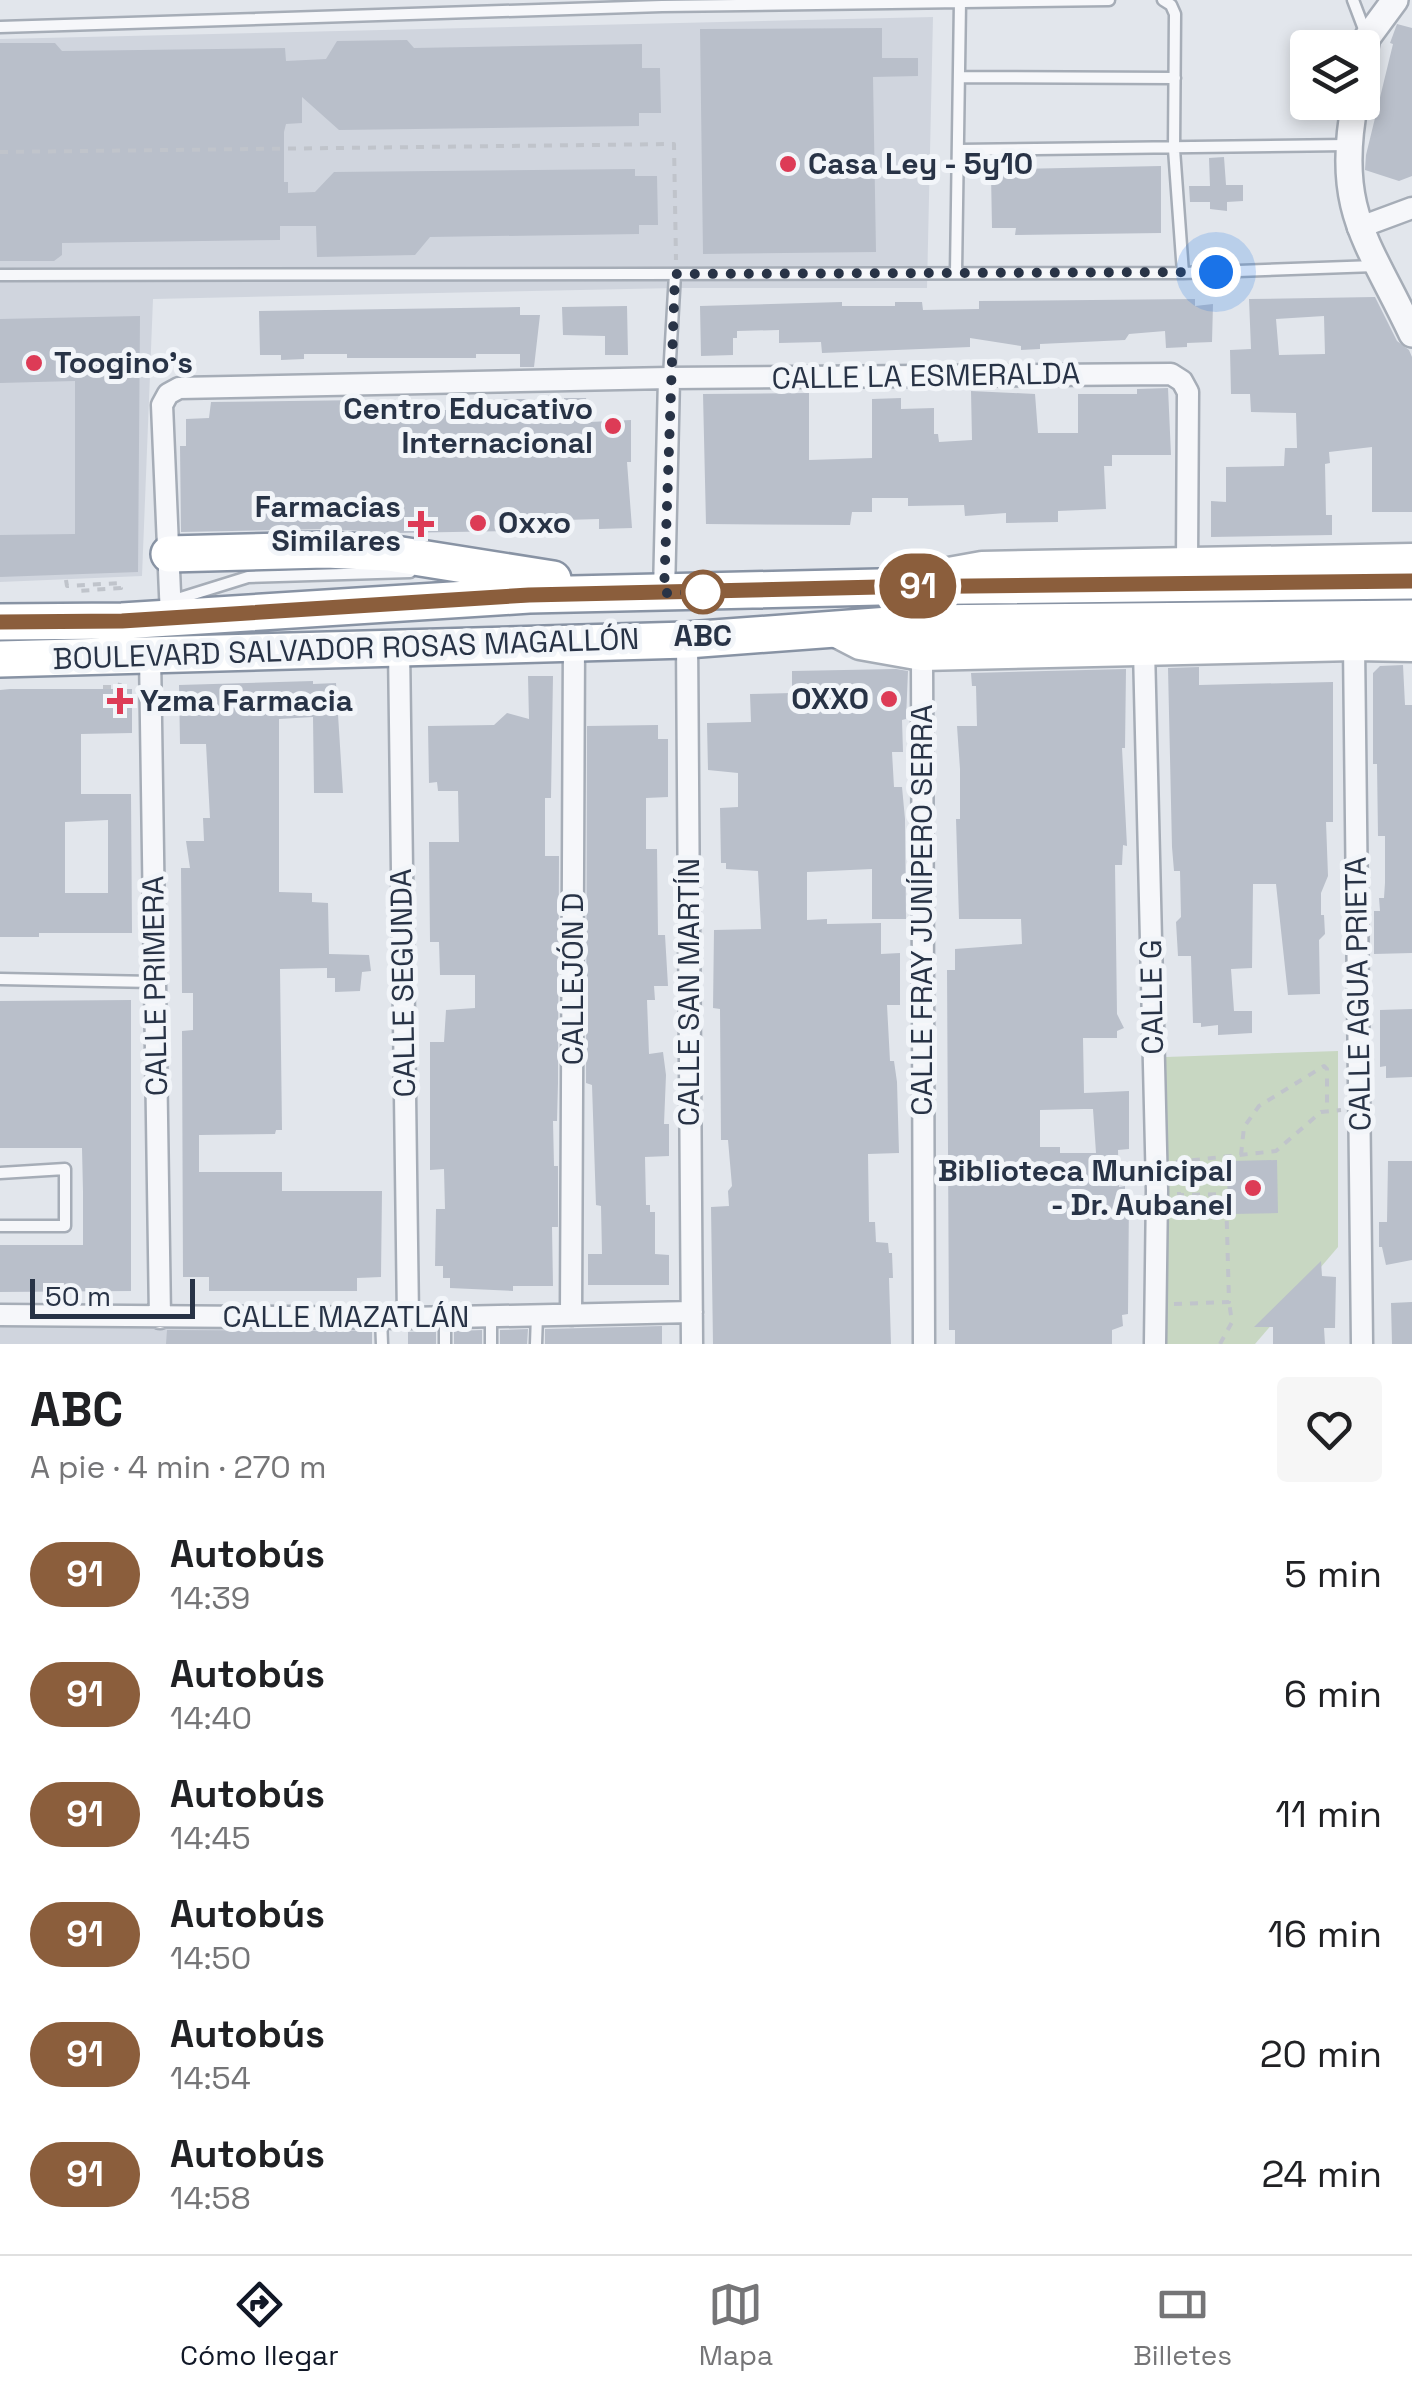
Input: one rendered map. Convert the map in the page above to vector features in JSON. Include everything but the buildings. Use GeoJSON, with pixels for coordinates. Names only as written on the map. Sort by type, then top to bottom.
{"type":"FeatureCollection","features":[{"type":"Feature","properties":{"kind":"highway"},"geometry":{"type":"LineString","coordinates":[[170,554],[376,552],[651,593]]}},
{"type":"Feature","properties":{"kind":"highway","name":"BOULEVARD SALVADOR ROSAS MAGALLÓN"},"geometry":{"type":"LineString","coordinates":[[0,622],[122,621],[171,609],[529,595],[1412,581]]}},
{"type":"Feature","properties":{"kind":"highway","name":"BOULEVARD SALVADOR ROSAS MAGALLÓN"},"geometry":{"type":"LineString","coordinates":[[0,659],[687,640],[936,622],[1412,618]]}},
{"type":"Feature","properties":{"kind":"main road"},"geometry":{"type":"LineString","coordinates":[[879,587],[982,567],[1412,559]]}},
{"type":"Feature","properties":{"kind":"main road"},"geometry":{"type":"LineString","coordinates":[[830,628],[860,644],[922,655],[1354,644],[1412,646]]}},
{"type":"Feature","properties":{"kind":"street"},"geometry":{"type":"LineString","coordinates":[[1377,30],[1395,0]]}},
{"type":"Feature","properties":{"kind":"street"},"geometry":{"type":"LineString","coordinates":[[1352,120],[1347,145],[1349,184],[1358,228],[1412,334]]}},
{"type":"Feature","properties":{"kind":"street"},"geometry":{"type":"LineString","coordinates":[[1358,228],[1412,208]]}},
{"type":"Feature","properties":{"kind":"street","name":"CALLE LA ESMERALDA"},"geometry":{"type":"LineString","coordinates":[[669,378],[1171,374],[1182,381],[1188,392],[1187,562]]}},
{"type":"Feature","properties":{"kind":"street"},"geometry":{"type":"LineString","coordinates":[[171,609],[162,406],[168,394],[179,388],[669,378],[651,593]]}},
{"type":"Feature","properties":{"kind":"street","name":"CALLE SAN MARTÍN"},"geometry":{"type":"LineString","coordinates":[[687,640],[692,1344]]}},
{"type":"Feature","properties":{"kind":"street","name":"CALLEJÓN D"},"geometry":{"type":"LineString","coordinates":[[572,1314],[574,644]]}},
{"type":"Feature","properties":{"kind":"street","name":"CALLE AGUA PRIETA"},"geometry":{"type":"LineString","coordinates":[[1354,644],[1362,1344]]}},
{"type":"Feature","properties":{"kind":"street","name":"CALLE SEGUNDA"},"geometry":{"type":"LineString","coordinates":[[399,648],[408,1318]]}},
{"type":"Feature","properties":{"kind":"street","name":"CALLE G"},"geometry":{"type":"LineString","coordinates":[[1144,649],[1156,1164],[1155,1344]]}},
{"type":"Feature","properties":{"kind":"street","name":"CALLE PRIMERA"},"geometry":{"type":"LineString","coordinates":[[150,655],[160,1318]]}},
{"type":"Feature","properties":{"kind":"street","name":"CALLE FRAY JUNÍPERO SERRA"},"geometry":{"type":"LineString","coordinates":[[922,655],[924,1344]]}},
{"type":"Feature","properties":{"kind":"street","name":"CALLE MAZATLÁN"},"geometry":{"type":"LineString","coordinates":[[0,1315],[445,1318],[692,1312]]}},
{"type":"Feature","properties":{"kind":"lane"},"geometry":{"type":"LineString","coordinates":[[0,27],[662,6],[1109,0]]}},
{"type":"Feature","properties":{"kind":"lane"},"geometry":{"type":"LineString","coordinates":[[1163,0],[1175,14],[1174,149],[1182,273]]}},
{"type":"Feature","properties":{"kind":"lane"},"geometry":{"type":"LineString","coordinates":[[1353,0],[1360,30]]}},
{"type":"Feature","properties":{"kind":"lane"},"geometry":{"type":"LineString","coordinates":[[956,272],[960,2]]}},
{"type":"Feature","properties":{"kind":"lane"},"geometry":{"type":"LineString","coordinates":[[960,77],[1174,78]]}},
{"type":"Feature","properties":{"kind":"lane"},"geometry":{"type":"LineString","coordinates":[[960,150],[1347,145]]}},
{"type":"Feature","properties":{"kind":"lane"},"geometry":{"type":"LineString","coordinates":[[0,275],[1182,273],[1376,266]]}},
{"type":"Feature","properties":{"kind":"lane"},"geometry":{"type":"LineString","coordinates":[[669,378],[675,274]]}},
{"type":"Feature","properties":{"kind":"lane"},"geometry":{"type":"LineString","coordinates":[[171,609],[248,577],[492,570]]}},
{"type":"Feature","properties":{"kind":"lane"},"geometry":{"type":"LineString","coordinates":[[0,979],[155,982]]}},
{"type":"Feature","properties":{"kind":"lane"},"geometry":{"type":"LineString","coordinates":[[0,1172],[65,1169],[65,1226],[0,1226]]}},
{"type":"Feature","properties":{"kind":"lane"},"geometry":{"type":"LineString","coordinates":[[491,1316],[491,1344]]}},
{"type":"Feature","properties":{"kind":"lane"},"geometry":{"type":"LineString","coordinates":[[536,1316],[536,1344]]}},
{"type":"Feature","properties":{"kind":"lane"},"geometry":{"type":"LineString","coordinates":[[382,1318],[382,1344]]}},
{"type":"Feature","properties":{"kind":"lane"},"geometry":{"type":"LineString","coordinates":[[445,1318],[445,1344]]}},
{"type":"Feature","properties":{"kind":"path"},"geometry":{"type":"LineString","coordinates":[[0,152],[674,144],[675,274]]}},
{"type":"Feature","properties":{"kind":"path"},"geometry":{"type":"LineString","coordinates":[[66,580],[66,586],[120,583],[121,588],[67,592]]}},
{"type":"Feature","properties":{"kind":"path"},"geometry":{"type":"LineString","coordinates":[[1241,1155],[1244,1127],[1260,1106],[1324,1066],[1327,1111]]}},
{"type":"Feature","properties":{"kind":"path"},"geometry":{"type":"LineString","coordinates":[[1156,1164],[1276,1150],[1317,1115],[1359,1108]]}},
{"type":"Feature","properties":{"kind":"path"},"geometry":{"type":"LineString","coordinates":[[1220,1344],[1232,1322],[1225,1156]]}},
{"type":"Feature","properties":{"kind":"path"},"geometry":{"type":"LineString","coordinates":[[1179,1178],[1179,1195],[1226,1194]]}},
{"type":"Feature","properties":{"kind":"path"},"geometry":{"type":"LineString","coordinates":[[1172,1304],[1229,1302]]}},
{"type":"Feature","properties":{"kind":"shaded area"},"geometry":{"type":"Polygon","coordinates":[[[933,17],[927,288],[675,288],[153,299],[142,576],[0,582],[0,39],[933,17]]]}},
{"type":"Feature","properties":{"kind":"shaded area"},"geometry":{"type":"Polygon","coordinates":[[[372,1325],[372,1344],[0,1344],[0,1326],[372,1325]]]}},
{"type":"Feature","properties":{"kind":"green space"},"geometry":{"type":"Polygon","coordinates":[[[1338,1051],[1338,1247],[1255,1344],[1167,1344],[1166,1057],[1338,1051]]]}},
{"type":"Feature","properties":{"kind":"bus line","name":"91"},"geometry":{"type":"LineString","coordinates":[[0,622],[122,621],[529,595],[1412,581]]}},
{"type":"Feature","properties":{"kind":"place","name":"Casa Ley - 5y10"},"geometry":{"type":"Point","coordinates":[788,164]}},
{"type":"Feature","properties":{"kind":"place","name":"Toogino's"},"geometry":{"type":"Point","coordinates":[34,363]}},
{"type":"Feature","properties":{"kind":"place","name":"Centro Educativo Internacional"},"geometry":{"type":"Point","coordinates":[613,426]}},
{"type":"Feature","properties":{"kind":"place","name":"Oxxo"},"geometry":{"type":"Point","coordinates":[478,523]}},
{"type":"Feature","properties":{"kind":"place","name":"Farmacias Similares"},"geometry":{"type":"Point","coordinates":[421,524]}},
{"type":"Feature","properties":{"kind":"place","name":"ABC"},"geometry":{"type":"Point","coordinates":[703,592]}},
{"type":"Feature","properties":{"kind":"place","name":"OXXO"},"geometry":{"type":"Point","coordinates":[889,699]}},
{"type":"Feature","properties":{"kind":"place","name":"Yzma Farmacia"},"geometry":{"type":"Point","coordinates":[120,701]}},
{"type":"Feature","properties":{"kind":"place","name":"Biblioteca Municipal - Dr. Aubanel"},"geometry":{"type":"Point","coordinates":[1253,1188]}},
{"type":"Feature","properties":{"kind":"route"},"geometry":{"type":"LineString","coordinates":[[703,592],[664,593],[675,274],[1216,272]]}}]}
